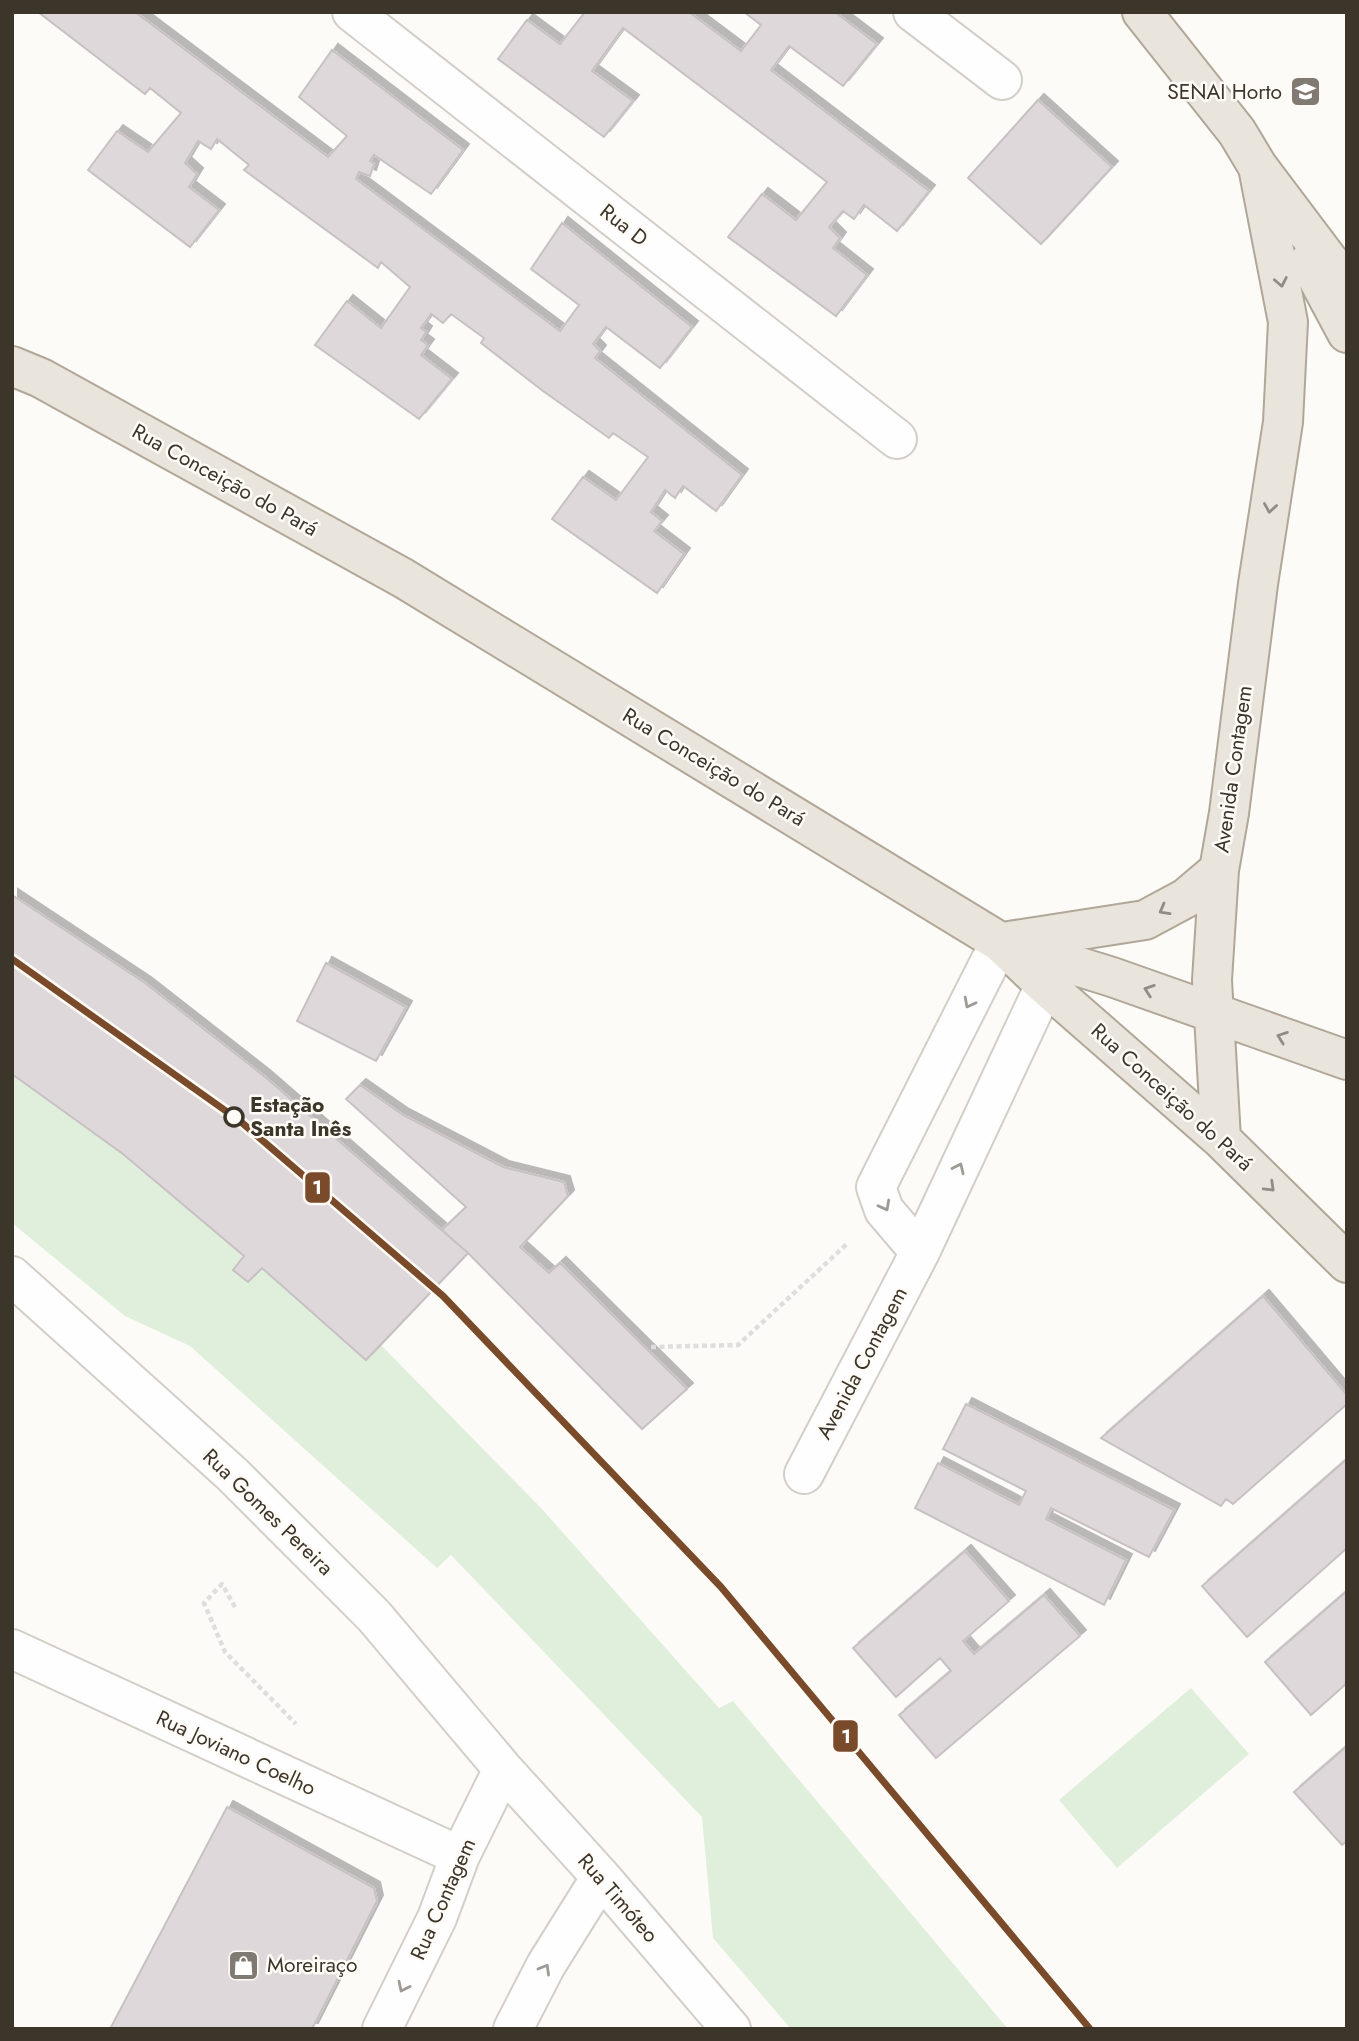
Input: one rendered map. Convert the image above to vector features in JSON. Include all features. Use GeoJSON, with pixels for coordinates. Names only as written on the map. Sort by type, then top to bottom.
{"type":"FeatureCollection","features":[{"type":"Feature","properties":{"kind":"main road"},"geometry":{"type":"LineString","coordinates":[[1142,12],[1237,132],[1347,333]]}},
{"type":"Feature","properties":{"kind":"main road"},"geometry":{"type":"LineString","coordinates":[[1258,167],[1347,285]]}},
{"type":"Feature","properties":{"kind":"main road","name":"Avenida Contagem"},"geometry":{"type":"LineString","coordinates":[[1000,942],[1145,920],[1186,898],[1219,870],[1230,813],[1258,584],[1283,422],[1288,322],[1258,167]]}},
{"type":"Feature","properties":{"kind":"main road","name":"Rua Conceição do Pará"},"geometry":{"type":"LineString","coordinates":[[12,366],[41,378],[403,578],[1000,942],[1045,985],[1221,1139],[1347,1263]]}},
{"type":"Feature","properties":{"kind":"main road"},"geometry":{"type":"LineString","coordinates":[[1219,870],[1213,951],[1213,1012],[1221,1139]]}},
{"type":"Feature","properties":{"kind":"main road"},"geometry":{"type":"LineString","coordinates":[[1000,942],[1112,977],[1347,1060]]}},
{"type":"Feature","properties":{"kind":"street","name":"Rua D"},"geometry":{"type":"LineString","coordinates":[[352,12],[897,439]]}},
{"type":"Feature","properties":{"kind":"street"},"geometry":{"type":"LineString","coordinates":[[913,12],[1002,80]]}},
{"type":"Feature","properties":{"kind":"street"},"geometry":{"type":"LineString","coordinates":[[920,1252],[884,1210],[876,1187],[1000,942]]}},
{"type":"Feature","properties":{"kind":"street","name":"Avenida Contagem"},"geometry":{"type":"LineString","coordinates":[[804,1474],[920,1252],[1045,985]]}},
{"type":"Feature","properties":{"kind":"street","name":"Rua Gomes Pereira"},"geometry":{"type":"LineString","coordinates":[[13,1277],[252,1494],[374,1616],[503,1769]]}},
{"type":"Feature","properties":{"kind":"street","name":"Rua Joviano Coelho"},"geometry":{"type":"LineString","coordinates":[[12,1649],[460,1856]]}},
{"type":"Feature","properties":{"kind":"street","name":"Rua Contagem"},"geometry":{"type":"LineString","coordinates":[[382,2029],[437,1918],[460,1856],[503,1769]]}},
{"type":"Feature","properties":{"kind":"street","name":"Rua Timóteo"},"geometry":{"type":"LineString","coordinates":[[503,1769],[601,1877],[731,2029]]}},
{"type":"Feature","properties":{"kind":"street"},"geometry":{"type":"LineString","coordinates":[[513,2029],[546,1965],[601,1877]]}},
{"type":"Feature","properties":{"kind":"path"},"geometry":{"type":"LineString","coordinates":[[651,1347],[738,1345],[884,1210]]}},
{"type":"Feature","properties":{"kind":"path"},"geometry":{"type":"LineString","coordinates":[[235,1607],[222,1584],[205,1603],[225,1652],[295,1723],[327,1795]]}},
{"type":"Feature","properties":{"kind":"green space"},"geometry":{"type":"Polygon","coordinates":[[[12,1074],[123,1154],[244,1256],[233,1270],[248,1282],[262,1268],[366,1360],[381,1345],[541,1508],[719,1708],[733,1701],[1008,2029],[791,2029],[713,1938],[702,1817],[451,1555],[437,1568],[190,1346],[125,1316],[12,1223],[12,1074]]]}},
{"type":"Feature","properties":{"kind":"green space"},"geometry":{"type":"Polygon","coordinates":[[[1191,1688],[1249,1754],[1117,1868],[1059,1800],[1191,1688]]]}},
{"type":"Feature","properties":{"kind":"building"},"geometry":{"type":"Polygon","coordinates":[[[38,12],[135,12],[328,157],[347,136],[299,97],[332,50],[463,150],[431,194],[374,155],[370,161],[374,164],[370,176],[359,172],[356,179],[560,331],[579,305],[531,269],[562,223],[692,327],[660,368],[606,327],[593,344],[600,351],[595,358],[742,475],[716,511],[683,486],[675,498],[665,490],[651,512],[662,521],[654,531],[684,554],[657,593],[552,519],[583,477],[616,500],[648,457],[613,433],[609,438],[543,391],[481,343],[484,338],[451,314],[443,323],[431,314],[421,328],[426,332],[421,340],[428,345],[421,355],[452,379],[419,419],[315,345],[347,301],[381,328],[410,287],[381,262],[378,268],[244,170],[249,165],[217,139],[211,149],[198,141],[185,163],[197,174],[189,187],[219,210],[190,247],[88,170],[117,131],[148,152],[181,113],[150,88],[145,94],[38,12]]]}},
{"type":"Feature","properties":{"kind":"building"},"geometry":{"type":"Polygon","coordinates":[[[585,12],[689,12],[741,51],[761,25],[744,12],[835,12],[877,44],[843,86],[789,46],[771,70],[929,191],[897,231],[864,205],[854,219],[843,211],[829,227],[840,238],[833,248],[867,275],[836,316],[728,237],[762,194],[796,220],[827,182],[623,28],[592,71],[633,101],[604,137],[498,59],[527,20],[560,44],[585,12]]]}},
{"type":"Feature","properties":{"kind":"building"},"geometry":{"type":"Polygon","coordinates":[[[1038,100],[1112,167],[1041,244],[968,178],[1038,100]]]}},
{"type":"Feature","properties":{"kind":"building","name":"Estação Santa Inês"},"geometry":{"type":"Polygon","coordinates":[[[12,895],[145,983],[264,1076],[468,1253],[366,1360],[262,1268],[248,1282],[233,1270],[244,1256],[123,1154],[12,1074],[12,895]]]}},
{"type":"Feature","properties":{"kind":"building"},"geometry":{"type":"Polygon","coordinates":[[[326,963],[406,1007],[376,1061],[297,1021],[326,963]]]}},
{"type":"Feature","properties":{"kind":"building"},"geometry":{"type":"Polygon","coordinates":[[[360,1085],[403,1115],[503,1167],[564,1182],[568,1196],[520,1247],[549,1273],[560,1263],[687,1389],[642,1429],[442,1230],[466,1207],[346,1099],[360,1085]]]}},
{"type":"Feature","properties":{"kind":"building"},"geometry":{"type":"Polygon","coordinates":[[[1263,1296],[1347,1395],[1347,1404],[1233,1504],[1226,1499],[1221,1506],[1101,1438],[1263,1296]]]}},
{"type":"Feature","properties":{"kind":"building"},"geometry":{"type":"Polygon","coordinates":[[[966,1404],[1174,1510],[1149,1557],[1051,1508],[1046,1519],[1126,1560],[1104,1605],[915,1508],[938,1463],[1019,1505],[1026,1491],[943,1449],[966,1404]]]}},
{"type":"Feature","properties":{"kind":"building"},"geometry":{"type":"Polygon","coordinates":[[[1347,1459],[1347,1548],[1247,1637],[1202,1586],[1347,1459]]]}},
{"type":"Feature","properties":{"kind":"building"},"geometry":{"type":"Polygon","coordinates":[[[965,1551],[1009,1601],[963,1641],[974,1654],[1044,1595],[1080,1636],[936,1758],[899,1715],[951,1671],[940,1658],[896,1697],[853,1648],[965,1551]]]}},
{"type":"Feature","properties":{"kind":"building"},"geometry":{"type":"Polygon","coordinates":[[[1347,1591],[1347,1683],[1311,1715],[1265,1662],[1347,1591]]]}},
{"type":"Feature","properties":{"kind":"building"},"geometry":{"type":"Polygon","coordinates":[[[1347,1746],[1347,1841],[1342,1845],[1294,1792],[1347,1746]]]}},
{"type":"Feature","properties":{"kind":"building","name":"Moreiraço"},"geometry":{"type":"Polygon","coordinates":[[[227,1807],[374,1888],[377,1901],[312,2029],[110,2029],[227,1807]]]}},
{"type":"Feature","properties":{"kind":"transit line","name":"1"},"geometry":{"type":"LineString","coordinates":[[12,959],[240,1121],[443,1296],[721,1587],[1090,2029]]}},
{"type":"Feature","properties":{"kind":"place","name":"SENAI Horto"},"geometry":{"type":"Point","coordinates":[1305,92]}},
{"type":"Feature","properties":{"kind":"place","name":"Estação Santa Inês"},"geometry":{"type":"Point","coordinates":[234,1117]}},
{"type":"Feature","properties":{"kind":"place","name":"Moreiraço"},"geometry":{"type":"Point","coordinates":[244,1965]}}]}
